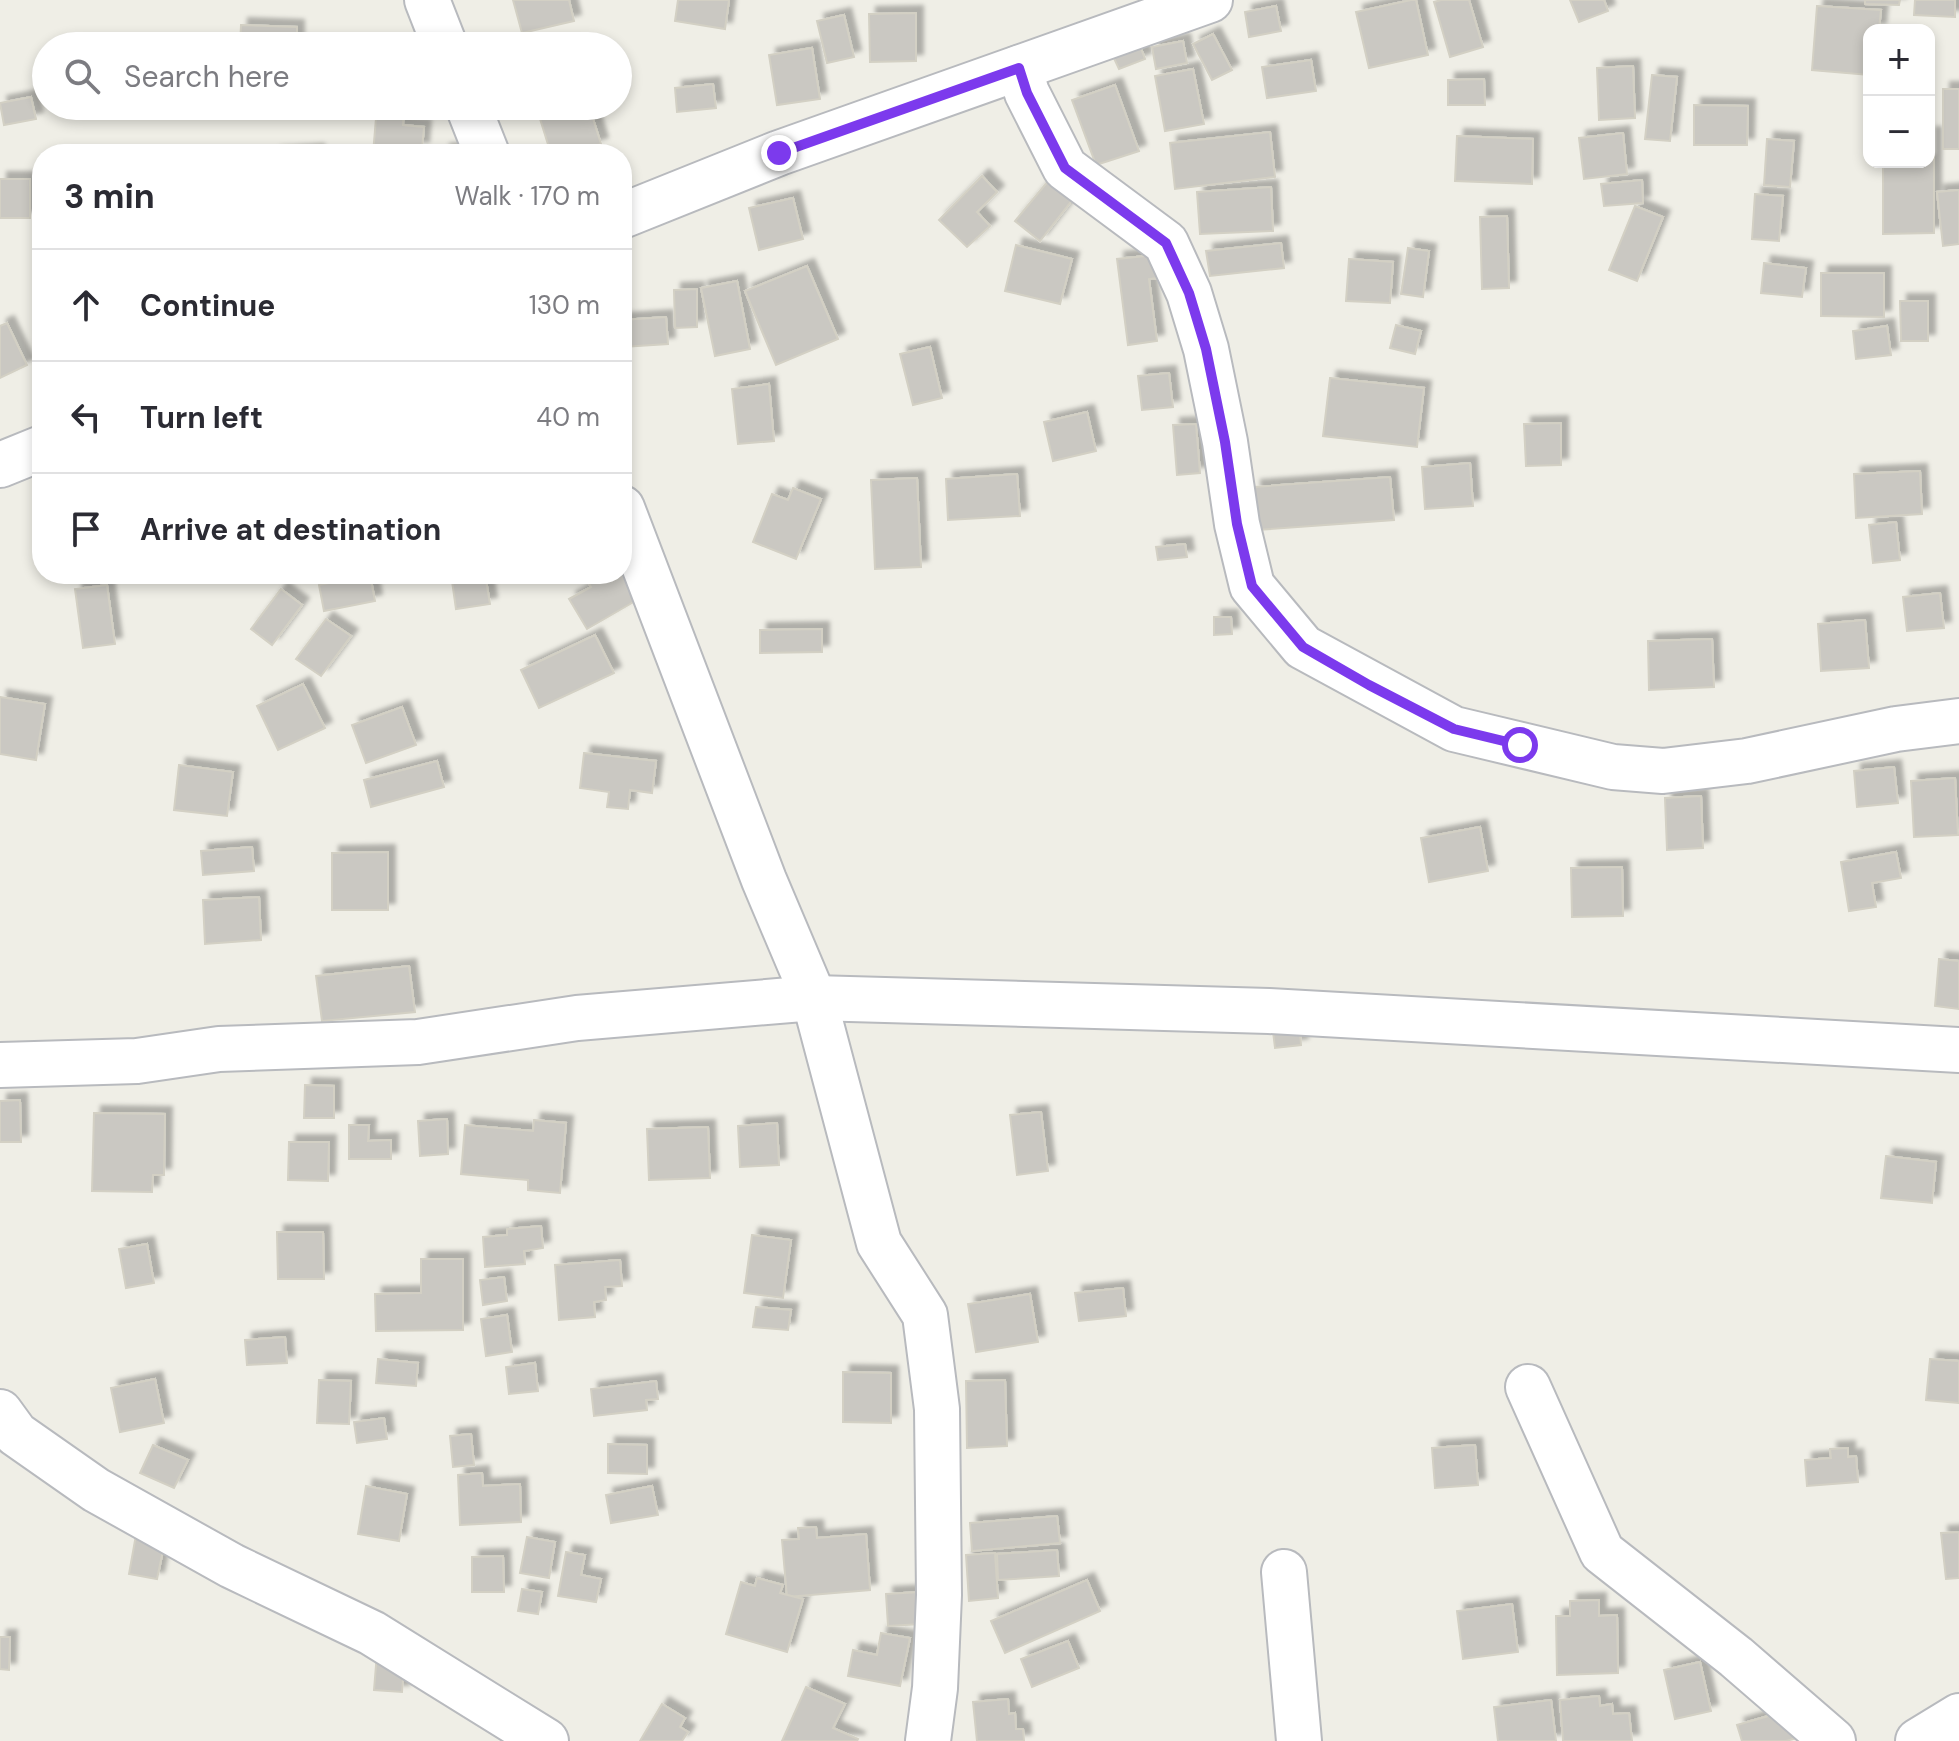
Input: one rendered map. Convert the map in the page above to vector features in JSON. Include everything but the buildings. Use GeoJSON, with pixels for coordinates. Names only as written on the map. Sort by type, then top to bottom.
{"type":"FeatureCollection","features":[{"type":"Feature","properties":{"kind":"street"},"geometry":{"type":"LineString","coordinates":[[427,0],[440,32]]}},
{"type":"Feature","properties":{"kind":"street"},"geometry":{"type":"LineString","coordinates":[[632,212],[779,153],[1019,68],[1127,15],[1210,0]]}},
{"type":"Feature","properties":{"kind":"street"},"geometry":{"type":"LineString","coordinates":[[1019,68],[1032,104],[1065,168],[1166,243],[1189,293],[1206,349],[1225,442],[1237,524],[1252,586],[1303,647],[1454,729],[1613,767],[1663,771],[1747,761],[1896,729],[1959,721]]}},
{"type":"Feature","properties":{"kind":"street"},"geometry":{"type":"LineString","coordinates":[[474,120],[483,144]]}},
{"type":"Feature","properties":{"kind":"street"},"geometry":{"type":"LineString","coordinates":[[0,465],[32,452]]}},
{"type":"Feature","properties":{"kind":"street"},"geometry":{"type":"LineString","coordinates":[[632,534],[759,866],[814,998],[879,1243],[925,1315],[937,1409],[939,1581],[935,1688],[928,1741]]}},
{"type":"Feature","properties":{"kind":"street"},"geometry":{"type":"LineString","coordinates":[[0,1065],[137,1061],[219,1049],[418,1042],[577,1018],[814,998],[1269,1011],[1959,1050]]}},
{"type":"Feature","properties":{"kind":"street"},"geometry":{"type":"LineString","coordinates":[[1528,1387],[1602,1552],[1736,1657],[1833,1741]]}},
{"type":"Feature","properties":{"kind":"street"},"geometry":{"type":"LineString","coordinates":[[0,1412],[16,1434],[96,1490],[232,1566],[372,1633],[546,1741]]}},
{"type":"Feature","properties":{"kind":"street"},"geometry":{"type":"LineString","coordinates":[[1284,1572],[1299,1741]]}},
{"type":"Feature","properties":{"kind":"street"},"geometry":{"type":"LineString","coordinates":[[1918,1741],[1959,1716]]}},
{"type":"Feature","properties":{"kind":"route"},"geometry":{"type":"LineString","coordinates":[[779,153],[1019,68],[1047,137],[1065,168],[1166,243],[1189,293],[1206,349],[1225,442],[1237,524],[1252,586],[1303,647],[1454,729],[1520,745]]}}]}
